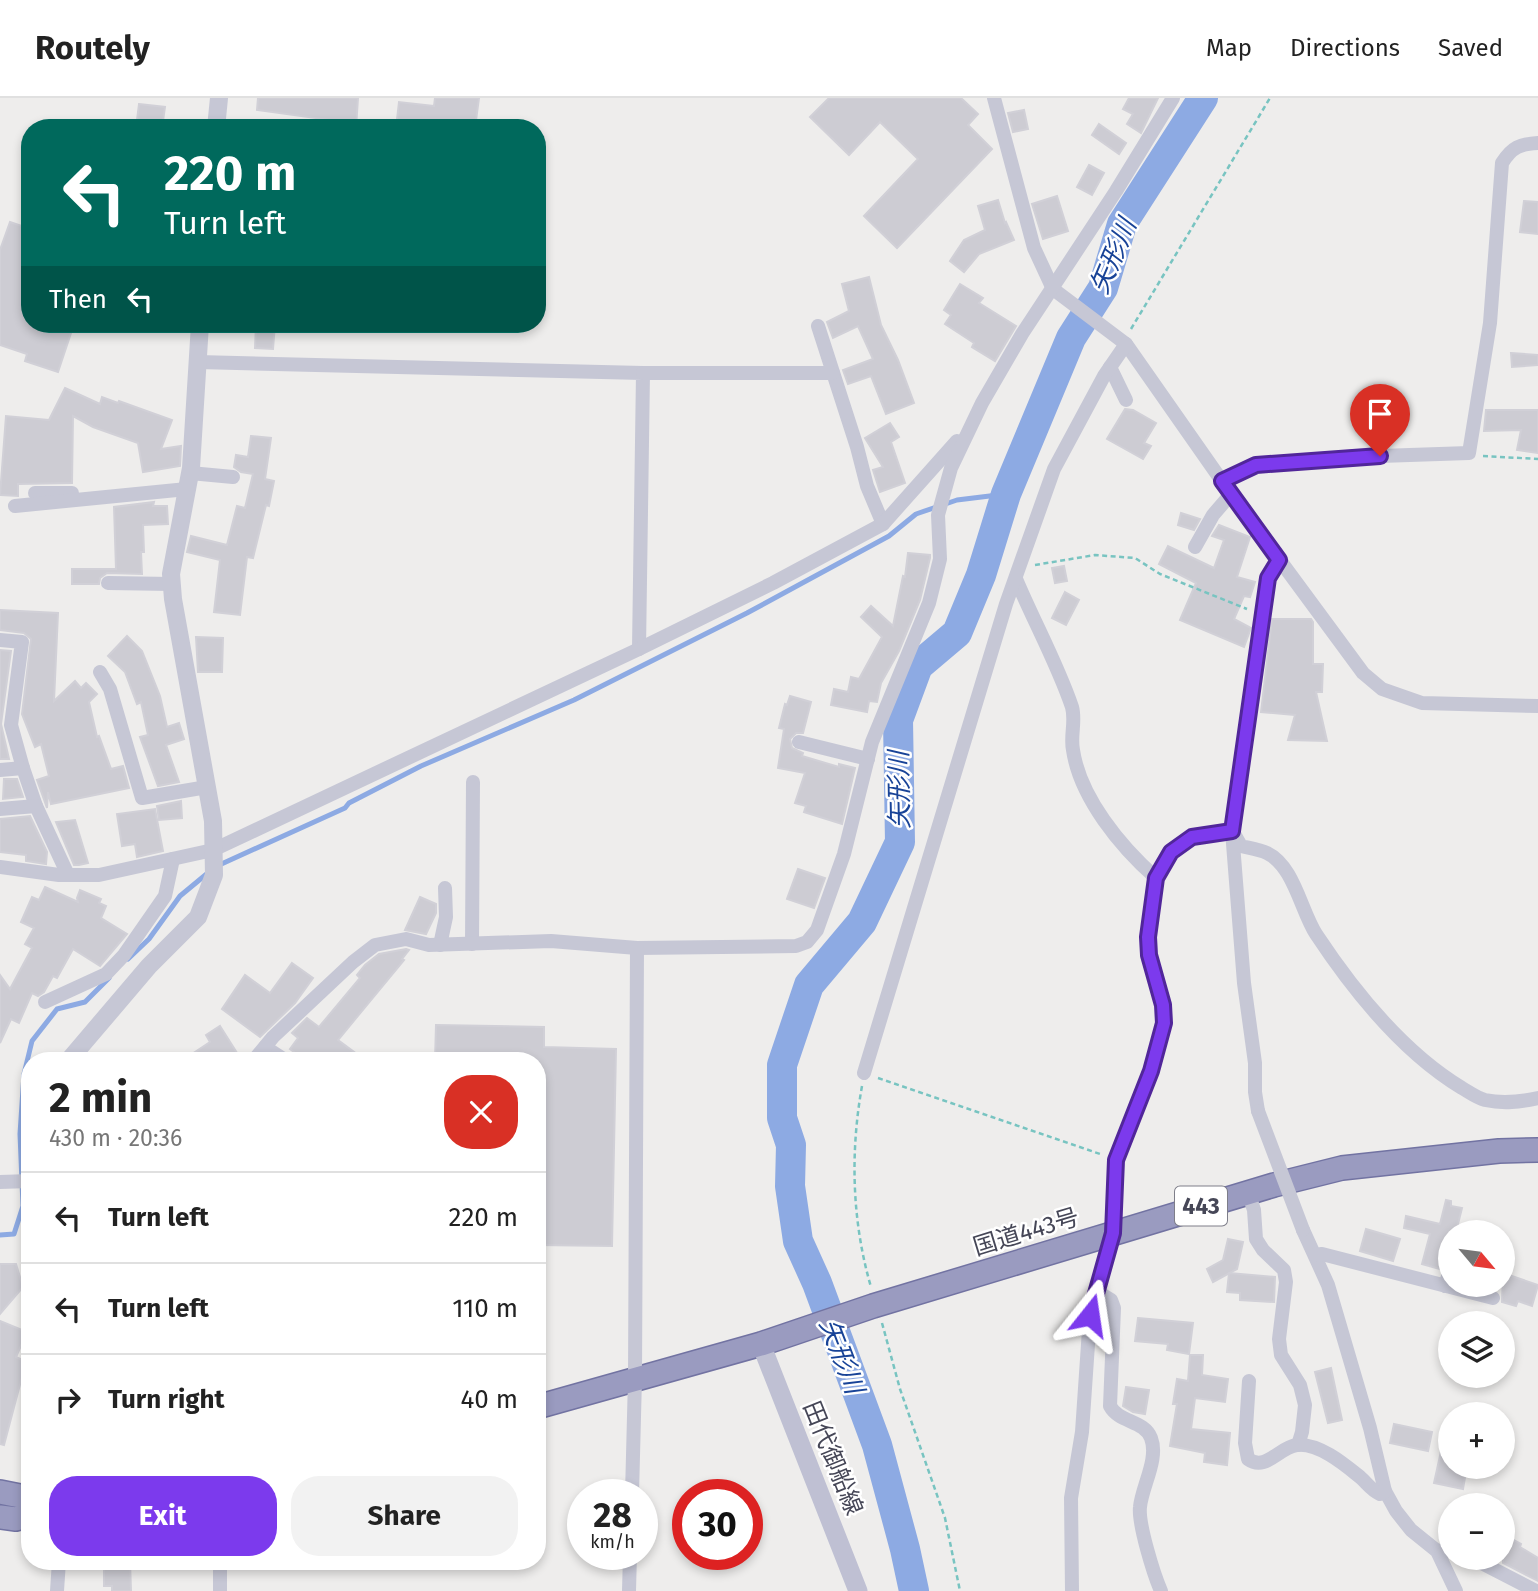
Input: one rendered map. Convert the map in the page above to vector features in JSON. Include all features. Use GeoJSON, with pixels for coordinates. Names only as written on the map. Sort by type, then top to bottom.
{"type":"FeatureCollection","features":[{"type":"Feature","properties":{"kind":"highway","name":"国道443号"},"geometry":{"type":"LineString","coordinates":[[546,1404],[761,1344],[874,1305],[1248,1192],[1342,1168],[1499,1151],[1538,1150]]}},
{"type":"Feature","properties":{"kind":"highway"},"geometry":{"type":"LineString","coordinates":[[0,1492],[21,1496]]}},
{"type":"Feature","properties":{"kind":"highway"},"geometry":{"type":"LineString","coordinates":[[0,1517],[21,1517]]}},
{"type":"Feature","properties":{"kind":"main road","name":"田代御船線"},"geometry":{"type":"LineString","coordinates":[[761,1344],[858,1591]]}},
{"type":"Feature","properties":{"kind":"street"},"geometry":{"type":"LineString","coordinates":[[217,119],[219,98]]}},
{"type":"Feature","properties":{"kind":"street"},"geometry":{"type":"LineString","coordinates":[[994,98],[1034,248],[1056,293],[1121,340],[1363,673],[1382,689],[1422,703],[1538,706]]}},
{"type":"Feature","properties":{"kind":"street"},"geometry":{"type":"LineString","coordinates":[[261,1052],[353,962],[375,945],[405,939],[429,945],[551,941],[637,948],[796,946],[807,942],[817,930],[844,854],[872,742],[929,603],[940,559],[937,514],[951,468],[1022,334],[1056,293],[1173,98]]}},
{"type":"Feature","properties":{"kind":"street"},"geometry":{"type":"LineString","coordinates":[[1222,481],[1256,465],[1469,453],[1490,323],[1502,163],[1510,151],[1521,144],[1538,143]]}},
{"type":"Feature","properties":{"kind":"street"},"geometry":{"type":"LineString","coordinates":[[818,326],[867,486],[883,524]]}},
{"type":"Feature","properties":{"kind":"street"},"geometry":{"type":"LineString","coordinates":[[76,1052],[149,966],[198,917],[214,875],[214,821],[173,599],[171,574],[189,481],[200,333]]}},
{"type":"Feature","properties":{"kind":"street"},"geometry":{"type":"LineString","coordinates":[[864,1073],[1017,575],[1054,469],[1110,367],[1121,340]]}},
{"type":"Feature","properties":{"kind":"street"},"geometry":{"type":"LineString","coordinates":[[198,362],[643,373],[833,373]]}},
{"type":"Feature","properties":{"kind":"street"},"geometry":{"type":"LineString","coordinates":[[1110,367],[1126,400]]}},
{"type":"Feature","properties":{"kind":"street"},"geometry":{"type":"LineString","coordinates":[[639,649],[643,373]]}},
{"type":"Feature","properties":{"kind":"street"},"geometry":{"type":"LineString","coordinates":[[0,867],[68,875],[99,875],[214,850],[639,649],[773,583],[883,524],[972,424]]}},
{"type":"Feature","properties":{"kind":"street"},"geometry":{"type":"LineString","coordinates":[[34,493],[84,492],[233,477]]}},
{"type":"Feature","properties":{"kind":"street"},"geometry":{"type":"LineString","coordinates":[[15,506],[189,481]]}},
{"type":"Feature","properties":{"kind":"street"},"geometry":{"type":"LineString","coordinates":[[1195,547],[1213,515],[1231,494]]}},
{"type":"Feature","properties":{"kind":"street"},"geometry":{"type":"LineString","coordinates":[[1279,560],[1268,578],[1232,831],[1244,983],[1255,1063],[1258,1111],[1303,1230],[1330,1292],[1370,1428],[1385,1491],[1411,1530],[1438,1547]]}},
{"type":"Feature","properties":{"kind":"street"},"geometry":{"type":"LineString","coordinates":[[1017,575],[1073,711],[1072,749],[1083,787],[1128,854],[1156,878]]}},
{"type":"Feature","properties":{"kind":"street"},"geometry":{"type":"LineString","coordinates":[[108,583],[172,583]]}},
{"type":"Feature","properties":{"kind":"street"},"geometry":{"type":"LineString","coordinates":[[0,640],[22,642],[7,708],[36,806],[68,875]]}},
{"type":"Feature","properties":{"kind":"street"},"geometry":{"type":"LineString","coordinates":[[100,672],[110,689],[142,798],[207,787]]}},
{"type":"Feature","properties":{"kind":"street"},"geometry":{"type":"LineString","coordinates":[[799,742],[868,759]]}},
{"type":"Feature","properties":{"kind":"street"},"geometry":{"type":"LineString","coordinates":[[0,770],[23,768]]}},
{"type":"Feature","properties":{"kind":"street"},"geometry":{"type":"LineString","coordinates":[[472,944],[473,782]]}},
{"type":"Feature","properties":{"kind":"street"},"geometry":{"type":"LineString","coordinates":[[0,809],[36,806]]}},
{"type":"Feature","properties":{"kind":"street"},"geometry":{"type":"LineString","coordinates":[[1072,1591],[1071,1498],[1082,1432],[1090,1315],[1113,1233],[1116,1160],[1151,1071],[1164,1023],[1163,1005],[1149,955],[1148,937],[1156,878],[1171,852],[1192,837],[1232,831]]}},
{"type":"Feature","properties":{"kind":"street"},"geometry":{"type":"LineString","coordinates":[[1232,831],[1241,846],[1267,853],[1276,860],[1295,887],[1314,932],[1366,1002],[1419,1057],[1482,1100],[1507,1104],[1538,1098]]}},
{"type":"Feature","properties":{"kind":"street"},"geometry":{"type":"LineString","coordinates":[[45,1002],[106,974],[124,955],[165,896],[173,859]]}},
{"type":"Feature","properties":{"kind":"street"},"geometry":{"type":"LineString","coordinates":[[440,945],[446,916],[445,888]]}},
{"type":"Feature","properties":{"kind":"street"},"geometry":{"type":"LineString","coordinates":[[632,1479],[637,948]]}},
{"type":"Feature","properties":{"kind":"street"},"geometry":{"type":"LineString","coordinates":[[265,1047],[273,1052]]}},
{"type":"Feature","properties":{"kind":"street"},"geometry":{"type":"LineString","coordinates":[[0,1182],[21,1181]]}},
{"type":"Feature","properties":{"kind":"street"},"geometry":{"type":"LineString","coordinates":[[1248,1192],[1254,1210],[1256,1238],[1263,1250],[1284,1270],[1286,1282],[1279,1339],[1281,1355],[1300,1385],[1305,1405],[1298,1445]]}},
{"type":"Feature","properties":{"kind":"street"},"geometry":{"type":"LineString","coordinates":[[1315,1255],[1322,1254],[1438,1284]]}},
{"type":"Feature","properties":{"kind":"street"},"geometry":{"type":"LineString","coordinates":[[1096,1291],[1111,1300],[1114,1308],[1110,1406],[1114,1413],[1146,1428],[1153,1443],[1153,1454],[1139,1510],[1161,1591]]}},
{"type":"Feature","properties":{"kind":"street"},"geometry":{"type":"LineString","coordinates":[[1489,1297],[1493,1298]]}},
{"type":"Feature","properties":{"kind":"street"},"geometry":{"type":"LineString","coordinates":[[1249,1381],[1244,1443],[1248,1459],[1261,1464],[1285,1449],[1298,1445],[1315,1448],[1334,1457],[1373,1491],[1380,1494],[1385,1491]]}},
{"type":"Feature","properties":{"kind":"street"},"geometry":{"type":"LineString","coordinates":[[57,1591],[58,1570]]}},
{"type":"Feature","properties":{"kind":"street"},"geometry":{"type":"LineString","coordinates":[[219,1591],[220,1570]]}},
{"type":"Feature","properties":{"kind":"street"},"geometry":{"type":"LineString","coordinates":[[629,1591],[630,1570]]}},
{"type":"Feature","properties":{"kind":"street"},"geometry":{"type":"LineString","coordinates":[[1450,1570],[1456,1591]]}},
{"type":"Feature","properties":{"kind":"street"},"geometry":{"type":"LineString","coordinates":[[1495,1570],[1536,1591]]}},
{"type":"Feature","properties":{"kind":"path"},"geometry":{"type":"LineString","coordinates":[[1121,340],[1133,325],[1270,98]]}},
{"type":"Feature","properties":{"kind":"path"},"geometry":{"type":"LineString","coordinates":[[1469,453],[1538,459]]}},
{"type":"Feature","properties":{"kind":"path"},"geometry":{"type":"LineString","coordinates":[[1017,575],[1043,563],[1095,555],[1135,558],[1160,574],[1241,607],[1264,613]]}},
{"type":"Feature","properties":{"kind":"path"},"geometry":{"type":"LineString","coordinates":[[960,1591],[944,1518],[900,1389],[862,1259],[855,1191],[855,1127],[864,1073],[1116,1160]]}},
{"type":"Feature","properties":{"kind":"building"},"geometry":{"type":"Polygon","coordinates":[[[258,98],[358,98],[357,119],[323,119],[257,110],[258,98]]]}},
{"type":"Feature","properties":{"kind":"building"},"geometry":{"type":"Polygon","coordinates":[[[435,98],[479,98],[476,119],[397,119],[399,102],[434,106],[435,98]]]}},
{"type":"Feature","properties":{"kind":"building"},"geometry":{"type":"Polygon","coordinates":[[[829,98],[961,98],[978,114],[968,125],[992,149],[897,248],[864,216],[918,159],[880,122],[849,155],[810,117],[829,98]]]}},
{"type":"Feature","properties":{"kind":"building"},"geometry":{"type":"Polygon","coordinates":[[[1129,98],[1158,98],[1141,133],[1127,124],[1133,114],[1123,109],[1129,98]]]}},
{"type":"Feature","properties":{"kind":"building"},"geometry":{"type":"Polygon","coordinates":[[[139,104],[165,107],[163,119],[137,119],[139,104]]]}},
{"type":"Feature","properties":{"kind":"building"},"geometry":{"type":"Polygon","coordinates":[[[1024,110],[1028,129],[1013,132],[1008,113],[1024,110]]]}},
{"type":"Feature","properties":{"kind":"building"},"geometry":{"type":"Polygon","coordinates":[[[1099,124],[1126,143],[1119,154],[1092,135],[1099,124]]]}},
{"type":"Feature","properties":{"kind":"building"},"geometry":{"type":"Polygon","coordinates":[[[1089,165],[1104,173],[1092,195],[1077,187],[1089,165]]]}},
{"type":"Feature","properties":{"kind":"building"},"geometry":{"type":"Polygon","coordinates":[[[1057,196],[1068,231],[1043,239],[1032,204],[1057,196]]]}},
{"type":"Feature","properties":{"kind":"building"},"geometry":{"type":"Polygon","coordinates":[[[998,200],[1014,240],[979,254],[964,272],[950,261],[964,240],[985,230],[978,206],[998,200]]]}},
{"type":"Feature","properties":{"kind":"building"},"geometry":{"type":"Polygon","coordinates":[[[1524,201],[1538,202],[1538,234],[1520,232],[1524,201]]]}},
{"type":"Feature","properties":{"kind":"building"},"geometry":{"type":"Polygon","coordinates":[[[10,222],[21,226],[21,333],[71,333],[58,372],[25,361],[27,354],[0,345],[0,250],[10,222]]]}},
{"type":"Feature","properties":{"kind":"building"},"geometry":{"type":"Polygon","coordinates":[[[869,277],[881,325],[914,403],[886,414],[871,376],[848,384],[843,370],[873,359],[858,326],[833,338],[827,322],[849,311],[842,284],[869,277]]]}},
{"type":"Feature","properties":{"kind":"building"},"geometry":{"type":"Polygon","coordinates":[[[960,284],[983,298],[979,303],[1016,326],[995,361],[972,347],[974,343],[945,324],[951,315],[944,310],[960,284]]]}},
{"type":"Feature","properties":{"kind":"building"},"geometry":{"type":"Polygon","coordinates":[[[256,333],[274,333],[273,349],[255,348],[256,333]]]}},
{"type":"Feature","properties":{"kind":"building"},"geometry":{"type":"Polygon","coordinates":[[[1511,353],[1538,355],[1538,365],[1512,367],[1511,353]]]}},
{"type":"Feature","properties":{"kind":"building"},"geometry":{"type":"Polygon","coordinates":[[[65,388],[100,404],[102,397],[172,420],[161,449],[181,446],[180,466],[143,472],[138,443],[93,427],[73,416],[72,483],[18,484],[18,496],[0,495],[6,416],[49,420],[65,388]]]}},
{"type":"Feature","properties":{"kind":"building"},"geometry":{"type":"Polygon","coordinates":[[[1125,409],[1133,410],[1156,423],[1144,443],[1151,446],[1143,459],[1107,439],[1125,409]]]}},
{"type":"Feature","properties":{"kind":"building"},"geometry":{"type":"Polygon","coordinates":[[[1486,410],[1538,410],[1538,453],[1517,450],[1521,430],[1484,431],[1486,410]]]}},
{"type":"Feature","properties":{"kind":"building"},"geometry":{"type":"Polygon","coordinates":[[[890,423],[899,437],[891,442],[905,483],[880,492],[873,470],[883,467],[865,438],[890,423]]]}},
{"type":"Feature","properties":{"kind":"building"},"geometry":{"type":"Polygon","coordinates":[[[251,436],[271,438],[265,479],[274,481],[269,506],[266,505],[253,558],[247,557],[240,615],[214,612],[220,560],[187,552],[191,536],[227,545],[237,506],[245,508],[253,474],[241,472],[234,467],[236,455],[248,457],[251,436]]]}},
{"type":"Feature","properties":{"kind":"building"},"geometry":{"type":"Polygon","coordinates":[[[154,502],[153,506],[167,506],[168,524],[143,525],[142,574],[107,573],[100,578],[99,584],[72,584],[72,569],[116,569],[114,507],[154,502]]]}},
{"type":"Feature","properties":{"kind":"building"},"geometry":{"type":"Polygon","coordinates":[[[1181,513],[1200,519],[1194,530],[1178,525],[1181,513]]]}},
{"type":"Feature","properties":{"kind":"building"},"geometry":{"type":"Polygon","coordinates":[[[1219,525],[1250,537],[1237,577],[1255,582],[1250,597],[1244,596],[1234,619],[1251,628],[1244,647],[1180,620],[1196,583],[1159,564],[1168,546],[1214,568],[1224,540],[1212,536],[1219,525]]]}},
{"type":"Feature","properties":{"kind":"building"},"geometry":{"type":"Polygon","coordinates":[[[908,553],[930,555],[930,558],[920,600],[899,651],[881,683],[877,702],[869,701],[867,712],[831,705],[834,689],[848,692],[851,677],[859,679],[882,637],[861,617],[871,606],[893,626],[908,553]]]}},
{"type":"Feature","properties":{"kind":"building"},"geometry":{"type":"Polygon","coordinates":[[[1064,566],[1067,581],[1055,583],[1052,568],[1064,566]]]}},
{"type":"Feature","properties":{"kind":"building"},"geometry":{"type":"Polygon","coordinates":[[[1065,592],[1079,600],[1066,625],[1052,618],[1065,592]]]}},
{"type":"Feature","properties":{"kind":"building"},"geometry":{"type":"Polygon","coordinates":[[[0,610],[58,613],[54,701],[75,681],[81,688],[86,683],[97,694],[89,702],[97,737],[99,736],[111,769],[123,766],[129,788],[51,804],[48,792],[47,808],[37,780],[49,776],[41,744],[35,747],[22,714],[31,639],[24,633],[0,630],[0,610]]]}},
{"type":"Feature","properties":{"kind":"building"},"geometry":{"type":"Polygon","coordinates":[[[1272,619],[1311,619],[1313,622],[1313,664],[1323,664],[1322,692],[1316,692],[1327,741],[1288,740],[1295,715],[1261,712],[1272,619]]]}},
{"type":"Feature","properties":{"kind":"building"},"geometry":{"type":"Polygon","coordinates":[[[127,636],[142,651],[160,696],[167,727],[179,723],[184,739],[166,745],[179,782],[158,786],[140,737],[148,735],[141,702],[137,704],[125,672],[108,656],[127,636]]]}},
{"type":"Feature","properties":{"kind":"building"},"geometry":{"type":"Polygon","coordinates":[[[196,637],[223,638],[222,672],[198,672],[196,637]]]}},
{"type":"Feature","properties":{"kind":"building"},"geometry":{"type":"Polygon","coordinates":[[[0,650],[11,651],[1,724],[9,759],[0,759],[0,650]]]}},
{"type":"Feature","properties":{"kind":"building"},"geometry":{"type":"Polygon","coordinates":[[[790,696],[811,702],[803,733],[796,733],[790,739],[792,748],[803,753],[802,756],[839,767],[839,764],[855,768],[842,824],[804,812],[806,806],[795,803],[805,773],[778,768],[784,729],[779,728],[785,704],[787,705],[790,696]]]}},
{"type":"Feature","properties":{"kind":"building"},"geometry":{"type":"Polygon","coordinates":[[[4,779],[17,779],[23,797],[3,799],[4,779]]]}},
{"type":"Feature","properties":{"kind":"building"},"geometry":{"type":"Polygon","coordinates":[[[181,801],[182,818],[159,820],[157,806],[181,801]]]}},
{"type":"Feature","properties":{"kind":"building"},"geometry":{"type":"Polygon","coordinates":[[[155,809],[163,851],[137,857],[135,844],[122,846],[117,814],[155,809]]]}},
{"type":"Feature","properties":{"kind":"building"},"geometry":{"type":"Polygon","coordinates":[[[30,816],[47,852],[46,864],[26,861],[26,855],[0,852],[0,819],[30,816]]]}},
{"type":"Feature","properties":{"kind":"building"},"geometry":{"type":"Polygon","coordinates":[[[75,820],[88,863],[79,865],[74,865],[56,822],[75,820]]]}},
{"type":"Feature","properties":{"kind":"building"},"geometry":{"type":"Polygon","coordinates":[[[798,869],[825,878],[814,908],[787,899],[798,869]]]}},
{"type":"Feature","properties":{"kind":"building"},"geometry":{"type":"Polygon","coordinates":[[[45,887],[78,902],[80,890],[101,899],[99,903],[106,906],[101,918],[127,934],[100,966],[73,949],[57,978],[53,976],[44,992],[38,996],[32,993],[19,1023],[11,1019],[0,1043],[0,975],[10,989],[32,948],[25,944],[34,928],[21,922],[32,897],[39,900],[45,887]]]}},
{"type":"Feature","properties":{"kind":"building"},"geometry":{"type":"Polygon","coordinates":[[[420,897],[436,904],[436,913],[426,934],[405,930],[420,897]]]}},
{"type":"Feature","properties":{"kind":"building"},"geometry":{"type":"Polygon","coordinates":[[[409,950],[402,959],[404,960],[338,1040],[354,1052],[294,1052],[290,1049],[298,1038],[292,1033],[307,1018],[319,1027],[360,978],[357,975],[365,965],[379,954],[409,950]]]}},
{"type":"Feature","properties":{"kind":"building"},"geometry":{"type":"Polygon","coordinates":[[[292,963],[313,978],[295,1003],[260,1037],[222,1009],[245,975],[270,993],[292,963]]]}},
{"type":"Feature","properties":{"kind":"building"},"geometry":{"type":"Polygon","coordinates":[[[436,1025],[544,1027],[544,1047],[616,1049],[612,1246],[546,1245],[546,1052],[435,1052],[436,1025]]]}},
{"type":"Feature","properties":{"kind":"building"},"geometry":{"type":"Polygon","coordinates":[[[220,1026],[236,1052],[195,1052],[210,1042],[206,1035],[220,1026]]]}},
{"type":"Feature","properties":{"kind":"building"},"geometry":{"type":"Polygon","coordinates":[[[1446,1200],[1451,1201],[1451,1206],[1462,1208],[1459,1220],[1441,1220],[1446,1200]]]}},
{"type":"Feature","properties":{"kind":"building"},"geometry":{"type":"Polygon","coordinates":[[[1406,1216],[1438,1224],[1438,1268],[1422,1264],[1430,1234],[1404,1228],[1406,1216]]]}},
{"type":"Feature","properties":{"kind":"building"},"geometry":{"type":"Polygon","coordinates":[[[1366,1229],[1400,1239],[1393,1261],[1360,1251],[1366,1229]]]}},
{"type":"Feature","properties":{"kind":"building"},"geometry":{"type":"Polygon","coordinates":[[[1228,1239],[1243,1242],[1237,1269],[1213,1282],[1207,1269],[1223,1260],[1228,1239]]]}},
{"type":"Feature","properties":{"kind":"building"},"geometry":{"type":"Polygon","coordinates":[[[0,1264],[16,1264],[21,1289],[0,1314],[0,1264]]]}},
{"type":"Feature","properties":{"kind":"building"},"geometry":{"type":"Polygon","coordinates":[[[1229,1273],[1275,1277],[1274,1302],[1240,1300],[1240,1293],[1227,1292],[1229,1273]]]}},
{"type":"Feature","properties":{"kind":"building"},"geometry":{"type":"Polygon","coordinates":[[[1516,1277],[1538,1285],[1532,1306],[1518,1301],[1516,1306],[1502,1302],[1502,1297],[1516,1297],[1516,1277]]]}},
{"type":"Feature","properties":{"kind":"building"},"geometry":{"type":"Polygon","coordinates":[[[1138,1318],[1193,1323],[1189,1354],[1167,1350],[1168,1344],[1135,1341],[1138,1318]]]}},
{"type":"Feature","properties":{"kind":"building"},"geometry":{"type":"Polygon","coordinates":[[[0,1321],[21,1330],[21,1346],[16,1357],[21,1359],[21,1381],[4,1445],[0,1444],[0,1321]]]}},
{"type":"Feature","properties":{"kind":"building"},"geometry":{"type":"Polygon","coordinates":[[[1190,1355],[1203,1355],[1202,1375],[1228,1379],[1225,1402],[1195,1398],[1191,1429],[1230,1433],[1227,1465],[1204,1462],[1205,1453],[1170,1446],[1177,1404],[1173,1404],[1177,1379],[1188,1381],[1190,1355]]]}},
{"type":"Feature","properties":{"kind":"building"},"geometry":{"type":"Polygon","coordinates":[[[1331,1368],[1342,1420],[1328,1423],[1315,1372],[1331,1368]]]}},
{"type":"Feature","properties":{"kind":"building"},"geometry":{"type":"Polygon","coordinates":[[[1126,1387],[1149,1390],[1145,1414],[1133,1412],[1123,1406],[1126,1387]]]}},
{"type":"Feature","properties":{"kind":"building"},"geometry":{"type":"Polygon","coordinates":[[[1394,1424],[1432,1432],[1428,1451],[1390,1443],[1394,1424]]]}},
{"type":"Feature","properties":{"kind":"building"},"geometry":{"type":"Polygon","coordinates":[[[1438,1465],[1438,1479],[1465,1479],[1463,1489],[1434,1483],[1438,1465]]]}},
{"type":"Feature","properties":{"kind":"building"},"geometry":{"type":"Polygon","coordinates":[[[1515,1541],[1538,1558],[1538,1581],[1515,1569],[1515,1541]]]}},
{"type":"Feature","properties":{"kind":"building"},"geometry":{"type":"Polygon","coordinates":[[[104,1570],[130,1570],[131,1591],[112,1591],[112,1586],[104,1586],[104,1570]]]}},
{"type":"Feature","properties":{"kind":"waterway","name":"矢形川"},"geometry":{"type":"LineString","coordinates":[[914,1591],[877,1445],[817,1283],[798,1241],[790,1186],[791,1145],[782,1118],[782,1065],[809,985],[862,922],[900,842],[898,720],[918,666],[957,633],[981,575],[1006,494],[1071,338],[1103,288],[1122,224],[1203,98]]}},
{"type":"Feature","properties":{"kind":"waterway"},"geometry":{"type":"LineString","coordinates":[[217,866],[345,808],[349,803],[421,766],[574,700],[747,613],[889,536],[916,514],[957,500],[1006,494]]}},
{"type":"Feature","properties":{"kind":"waterway"},"geometry":{"type":"LineString","coordinates":[[128,959],[149,939],[180,896],[209,872]]}},
{"type":"Feature","properties":{"kind":"waterway"},"geometry":{"type":"LineString","coordinates":[[29,1052],[32,1041],[57,1009],[85,1002],[109,978]]}},
{"type":"Feature","properties":{"kind":"waterway"},"geometry":{"type":"LineString","coordinates":[[21,1119],[21,1158]]}},
{"type":"Feature","properties":{"kind":"waterway"},"geometry":{"type":"LineString","coordinates":[[0,1235],[14,1234],[21,1212]]}},
{"type":"Feature","properties":{"kind":"route"},"geometry":{"type":"LineString","coordinates":[[1090,1315],[1113,1233],[1116,1160],[1151,1071],[1164,1023],[1163,1005],[1149,955],[1148,937],[1156,878],[1171,852],[1192,837],[1232,831],[1268,578],[1279,560],[1222,481],[1256,465],[1380,456]]}}]}
